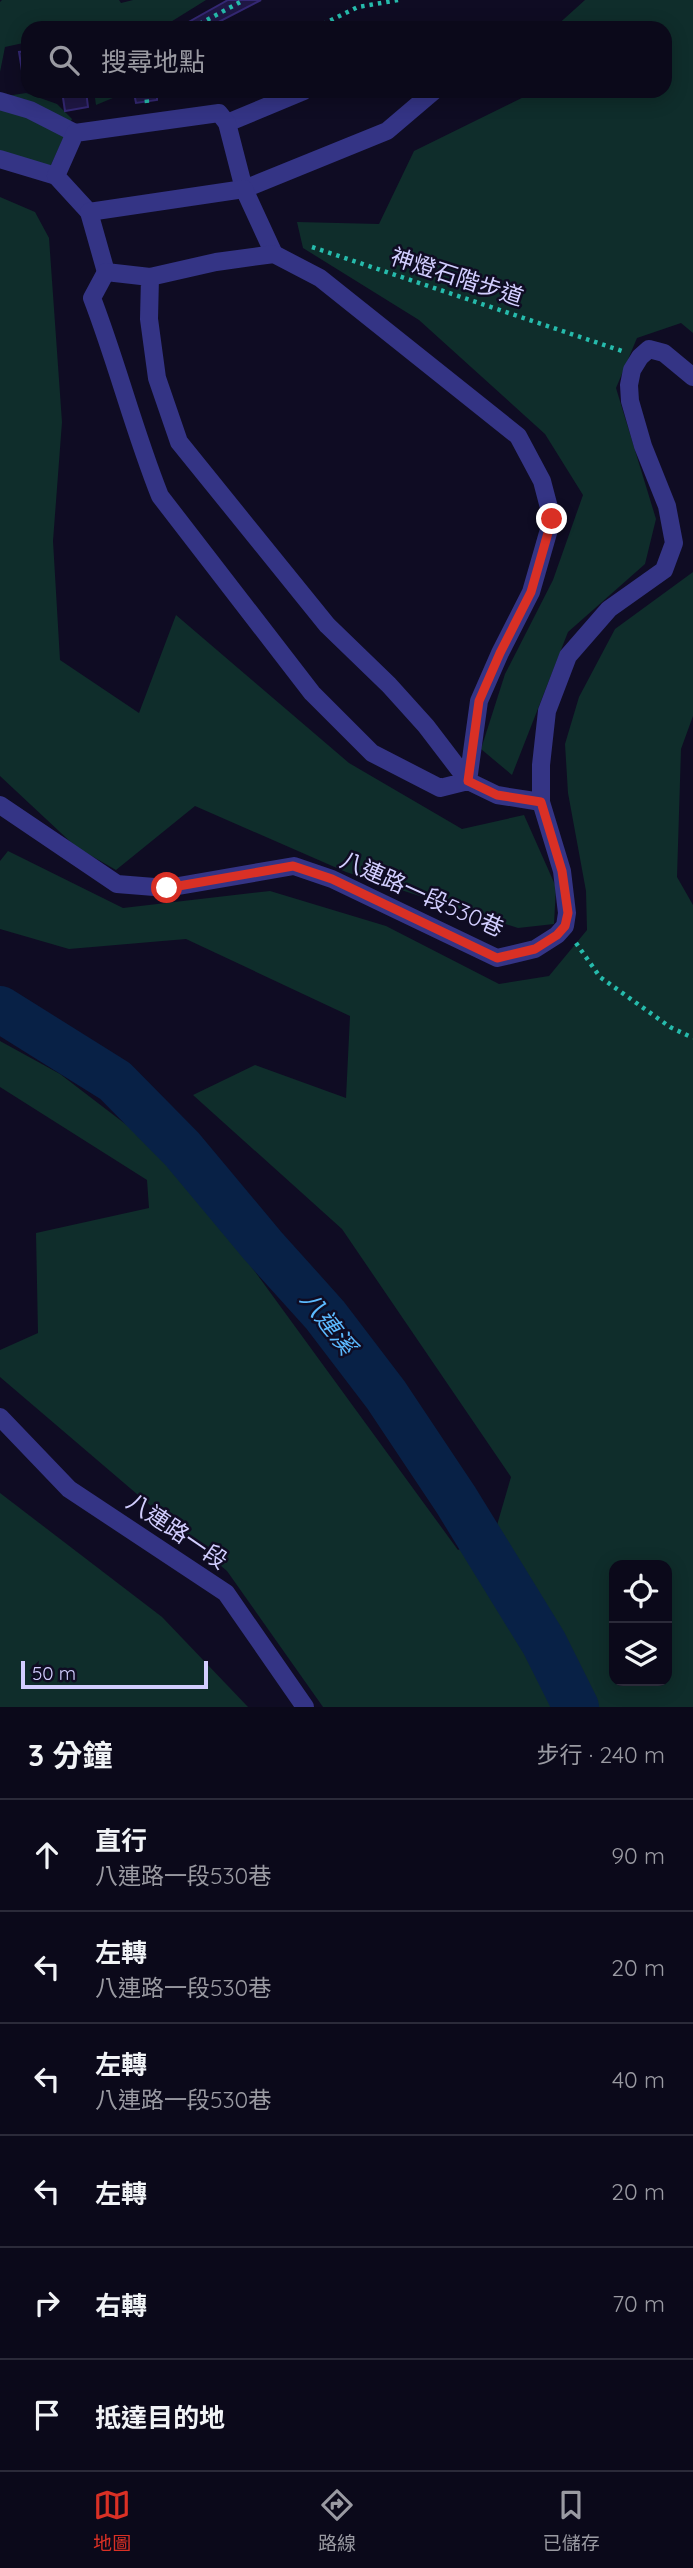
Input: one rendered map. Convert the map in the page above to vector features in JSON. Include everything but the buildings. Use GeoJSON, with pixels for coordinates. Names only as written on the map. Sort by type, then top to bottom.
{"type":"FeatureCollection","features":[{"type":"Feature","properties":{"kind":"street"},"geometry":{"type":"LineString","coordinates":[[227,123],[287,98]]}},
{"type":"Feature","properties":{"kind":"street"},"geometry":{"type":"LineString","coordinates":[[89,212],[244,189],[387,131],[426,98]]}},
{"type":"Feature","properties":{"kind":"street"},"geometry":{"type":"LineString","coordinates":[[0,101],[30,110],[75,133],[219,113],[227,123],[244,189],[274,254]]}},
{"type":"Feature","properties":{"kind":"street"},"geometry":{"type":"LineString","coordinates":[[56,176],[75,133]]}},
{"type":"Feature","properties":{"kind":"street"},"geometry":{"type":"LineString","coordinates":[[0,159],[56,176],[89,212],[106,272],[92,298],[160,496],[312,693],[372,752],[440,788],[468,781]]}},
{"type":"Feature","properties":{"kind":"street"},"geometry":{"type":"LineString","coordinates":[[106,272],[150,277],[216,262],[274,254],[320,278],[519,436],[542,481],[552,519],[531,592],[479,701],[468,781]]}},
{"type":"Feature","properties":{"kind":"street"},"geometry":{"type":"LineString","coordinates":[[150,277],[149,319],[157,378],[178,442],[327,625],[389,685],[426,726],[468,781],[497,795],[541,802]]}},
{"type":"Feature","properties":{"kind":"street"},"geometry":{"type":"LineString","coordinates":[[565,926],[568,913],[562,871],[541,802],[541,765],[547,711],[568,656],[609,609],[664,570],[674,543],[667,506],[643,446],[630,401],[632,370],[649,349],[664,353],[693,377]]}},
{"type":"Feature","properties":{"kind":"street","name":"八連路一段530巷"},"geometry":{"type":"LineString","coordinates":[[0,805],[117,884],[167,888],[293,866],[332,879],[497,958],[535,949],[557,935],[565,926]]}},
{"type":"Feature","properties":{"kind":"street","name":"八連路一段"},"geometry":{"type":"LineString","coordinates":[[0,1417],[69,1489],[226,1593],[305,1707]]}},
{"type":"Feature","properties":{"kind":"path"},"geometry":{"type":"LineString","coordinates":[[205,21],[244,0]]}},
{"type":"Feature","properties":{"kind":"path"},"geometry":{"type":"LineString","coordinates":[[329,21],[358,7],[398,0]]}},
{"type":"Feature","properties":{"kind":"path","name":"神燈石階步道"},"geometry":{"type":"LineString","coordinates":[[302,244],[640,357]]}},
{"type":"Feature","properties":{"kind":"path"},"geometry":{"type":"LineString","coordinates":[[565,926],[600,978],[670,1027],[693,1038]]}},
{"type":"Feature","properties":{"kind":"green space"},"geometry":{"type":"Polygon","coordinates":[[[119,0],[121,3],[133,0],[206,0],[172,21],[21,21],[21,44],[5,47],[0,72],[0,2],[119,0]]]}},
{"type":"Feature","properties":{"kind":"green space"},"geometry":{"type":"Polygon","coordinates":[[[585,0],[693,0],[693,333],[681,323],[637,338],[616,388],[656,519],[645,564],[568,632],[512,775],[481,749],[505,674],[553,580],[583,495],[545,434],[419,320],[303,248],[297,222],[379,224],[414,151],[522,98],[672,98],[672,21],[562,21],[585,0]]]}},
{"type":"Feature","properties":{"kind":"green space"},"geometry":{"type":"Polygon","coordinates":[[[21,94],[21,98],[40,98],[57,104],[72,119],[45,178],[0,160],[0,97],[21,94]]]}},
{"type":"Feature","properties":{"kind":"green space"},"geometry":{"type":"Polygon","coordinates":[[[95,98],[113,98],[96,105],[95,98]]]}},
{"type":"Feature","properties":{"kind":"green space"},"geometry":{"type":"Polygon","coordinates":[[[0,197],[35,212],[49,238],[62,422],[53,541],[60,660],[139,713],[176,615],[349,763],[462,829],[524,815],[556,887],[554,924],[518,928],[346,872],[195,806],[116,870],[76,847],[0,776],[0,197]]]}},
{"type":"Feature","properties":{"kind":"green space"},"geometry":{"type":"Polygon","coordinates":[[[693,572],[693,716],[681,749],[677,877],[693,905],[693,1707],[323,1707],[227,1571],[0,1377],[0,1350],[38,1333],[36,1233],[149,1208],[147,1180],[0,1087],[0,1041],[60,1074],[175,1162],[458,1550],[495,1532],[511,1477],[342,1229],[193,1095],[255,1065],[346,1098],[350,1016],[186,939],[69,949],[0,929],[0,861],[8,851],[123,908],[270,891],[386,926],[499,984],[549,976],[587,930],[586,891],[568,793],[565,744],[579,697],[615,629],[693,572]]]}},
{"type":"Feature","properties":{"kind":"green space"},"geometry":{"type":"Polygon","coordinates":[[[0,1493],[162,1617],[248,1707],[0,1707],[0,1493]]]}},
{"type":"Feature","properties":{"kind":"waterway","name":"八連溪"},"geometry":{"type":"LineString","coordinates":[[0,1009],[115,1081],[182,1149],[325,1315],[386,1395],[456,1500],[544,1643],[576,1707]]}},
{"type":"Feature","properties":{"kind":"route"},"geometry":{"type":"LineString","coordinates":[[167,888],[293,866],[332,879],[497,958],[535,949],[557,935],[565,926],[568,913],[562,871],[541,802],[497,795],[468,781],[479,701],[531,592],[552,519]]}}]}
